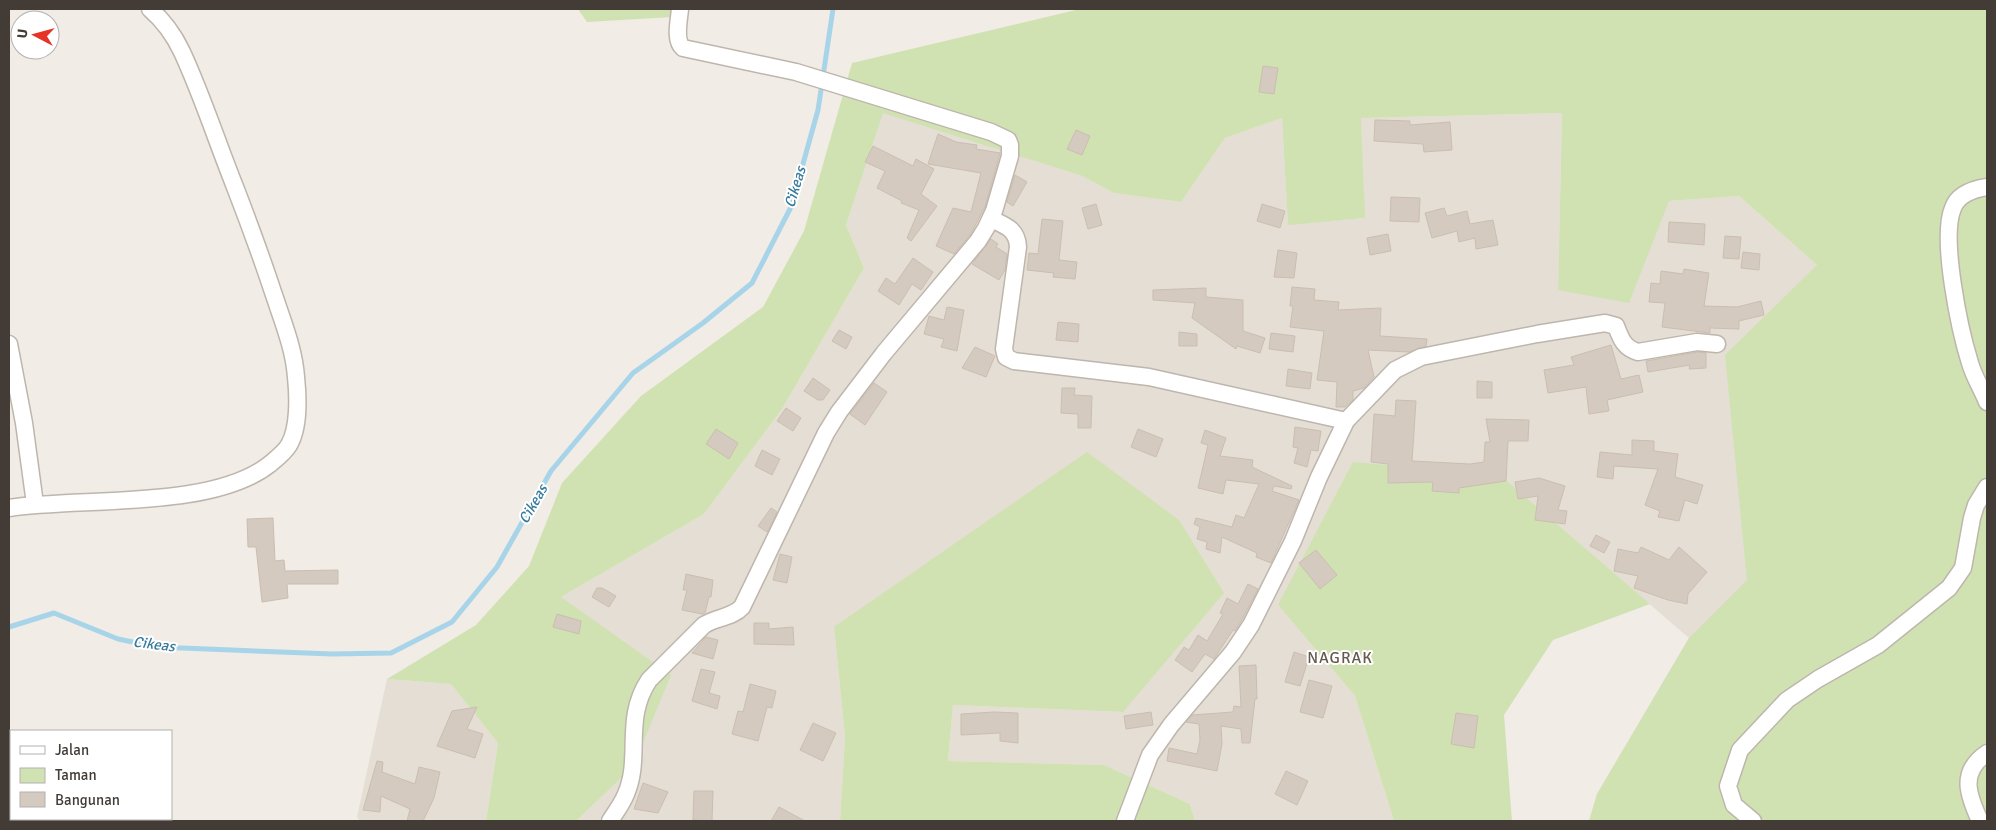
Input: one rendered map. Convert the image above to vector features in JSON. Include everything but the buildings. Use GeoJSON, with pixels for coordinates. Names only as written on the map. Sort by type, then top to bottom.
{"type":"FeatureCollection","features":[{"type":"Feature","properties":{"kind":"street"},"geometry":{"type":"LineString","coordinates":[[9,508],[35,504],[151,499],[189,494],[224,486],[257,474],[271,463],[289,445],[294,428],[296,376],[285,326],[254,236],[181,51],[164,21],[150,9]]}},
{"type":"Feature","properties":{"kind":"street"},"geometry":{"type":"LineString","coordinates":[[610,821],[626,794],[630,781],[635,717],[642,690],[649,680],[704,625],[713,620],[732,615],[742,607],[826,433],[839,412],[884,353],[978,241],[991,219],[1005,178],[1010,156],[1008,140],[991,132],[835,86],[796,72],[683,48],[679,44],[678,39],[680,9]]}},
{"type":"Feature","properties":{"kind":"street"},"geometry":{"type":"LineString","coordinates":[[1987,187],[1974,189],[1964,195],[1953,207],[1948,242],[1956,298],[1970,364],[1987,402]]}},
{"type":"Feature","properties":{"kind":"street"},"geometry":{"type":"LineString","coordinates":[[991,219],[1010,228],[1017,236],[1018,241],[1004,349],[1006,357],[1014,361],[1150,377],[1346,421]]}},
{"type":"Feature","properties":{"kind":"street"},"geometry":{"type":"LineString","coordinates":[[1125,821],[1150,755],[1171,725],[1233,652],[1251,625],[1293,541],[1319,477],[1346,421],[1395,370],[1421,357],[1605,323],[1616,326],[1624,344],[1630,350],[1638,352],[1697,342],[1717,344]]}},
{"type":"Feature","properties":{"kind":"street"},"geometry":{"type":"LineString","coordinates":[[9,344],[24,423],[35,504]]}},
{"type":"Feature","properties":{"kind":"street"},"geometry":{"type":"LineString","coordinates":[[1752,821],[1734,805],[1728,786],[1740,750],[1787,700],[1818,679],[1878,645],[1949,588],[1963,568],[1972,518],[1976,505],[1987,487]]}},
{"type":"Feature","properties":{"kind":"street"},"geometry":{"type":"LineString","coordinates":[[1980,821],[1969,797],[1968,778],[1975,762],[1987,754]]}},
{"type":"Feature","properties":{"kind":"shaded area"},"geometry":{"type":"Polygon","coordinates":[[[883,112],[1082,176],[1114,193],[1181,202],[1225,138],[1282,118],[1288,224],[1364,218],[1361,118],[1562,113],[1558,289],[1669,201],[1739,196],[1817,265],[1987,821],[1589,821],[1597,794],[1689,638],[1500,475],[1278,605],[1355,696],[1394,821],[1195,821],[1190,804],[1104,765],[948,761],[953,705],[1123,712],[834,627],[845,737],[840,821],[576,821],[633,767],[561,597],[704,514],[782,409],[864,268],[846,225],[883,112]]]}},
{"type":"Feature","properties":{"kind":"shaded area"},"geometry":{"type":"Polygon","coordinates":[[[387,679],[451,684],[498,743],[486,821],[360,821],[357,817],[387,679]]]}},
{"type":"Feature","properties":{"kind":"green space"},"geometry":{"type":"Polygon","coordinates":[[[578,9],[685,9],[673,17],[587,22],[578,9]]]}},
{"type":"Feature","properties":{"kind":"green space"},"geometry":{"type":"Polygon","coordinates":[[[1080,9],[1987,9],[1987,821],[1589,821],[1597,794],[1689,638],[1747,580],[1725,355],[1817,265],[1739,196],[1669,201],[1629,303],[1558,290],[1562,113],[1361,118],[1365,218],[1288,225],[1282,118],[1225,138],[1181,202],[1114,193],[1082,176],[883,113],[846,225],[864,268],[782,409],[704,514],[561,597],[671,675],[633,767],[576,821],[486,821],[498,743],[451,684],[387,679],[476,625],[529,566],[562,483],[641,396],[763,307],[804,231],[852,63],[1080,9]]]}},
{"type":"Feature","properties":{"kind":"green space"},"geometry":{"type":"Polygon","coordinates":[[[1087,452],[1179,520],[1224,593],[1123,712],[953,705],[948,761],[1104,765],[1190,804],[1195,821],[840,821],[845,737],[834,627],[1087,452]]]}},
{"type":"Feature","properties":{"kind":"green space"},"geometry":{"type":"Polygon","coordinates":[[[1353,462],[1500,475],[1650,604],[1553,640],[1504,715],[1512,821],[1394,821],[1355,696],[1278,605],[1353,462]]]}},
{"type":"Feature","properties":{"kind":"waterway","name":"Cikeas"},"geometry":{"type":"LineString","coordinates":[[9,627],[54,613],[118,639],[157,647],[332,654],[391,653],[452,622],[497,567],[551,471],[633,373],[703,323],[752,283],[791,207],[818,110],[833,9]]}},
{"type":"Feature","properties":{"kind":"district","name":"NAGRAK"},"geometry":{"type":"Point","coordinates":[1340,657]}}]}
